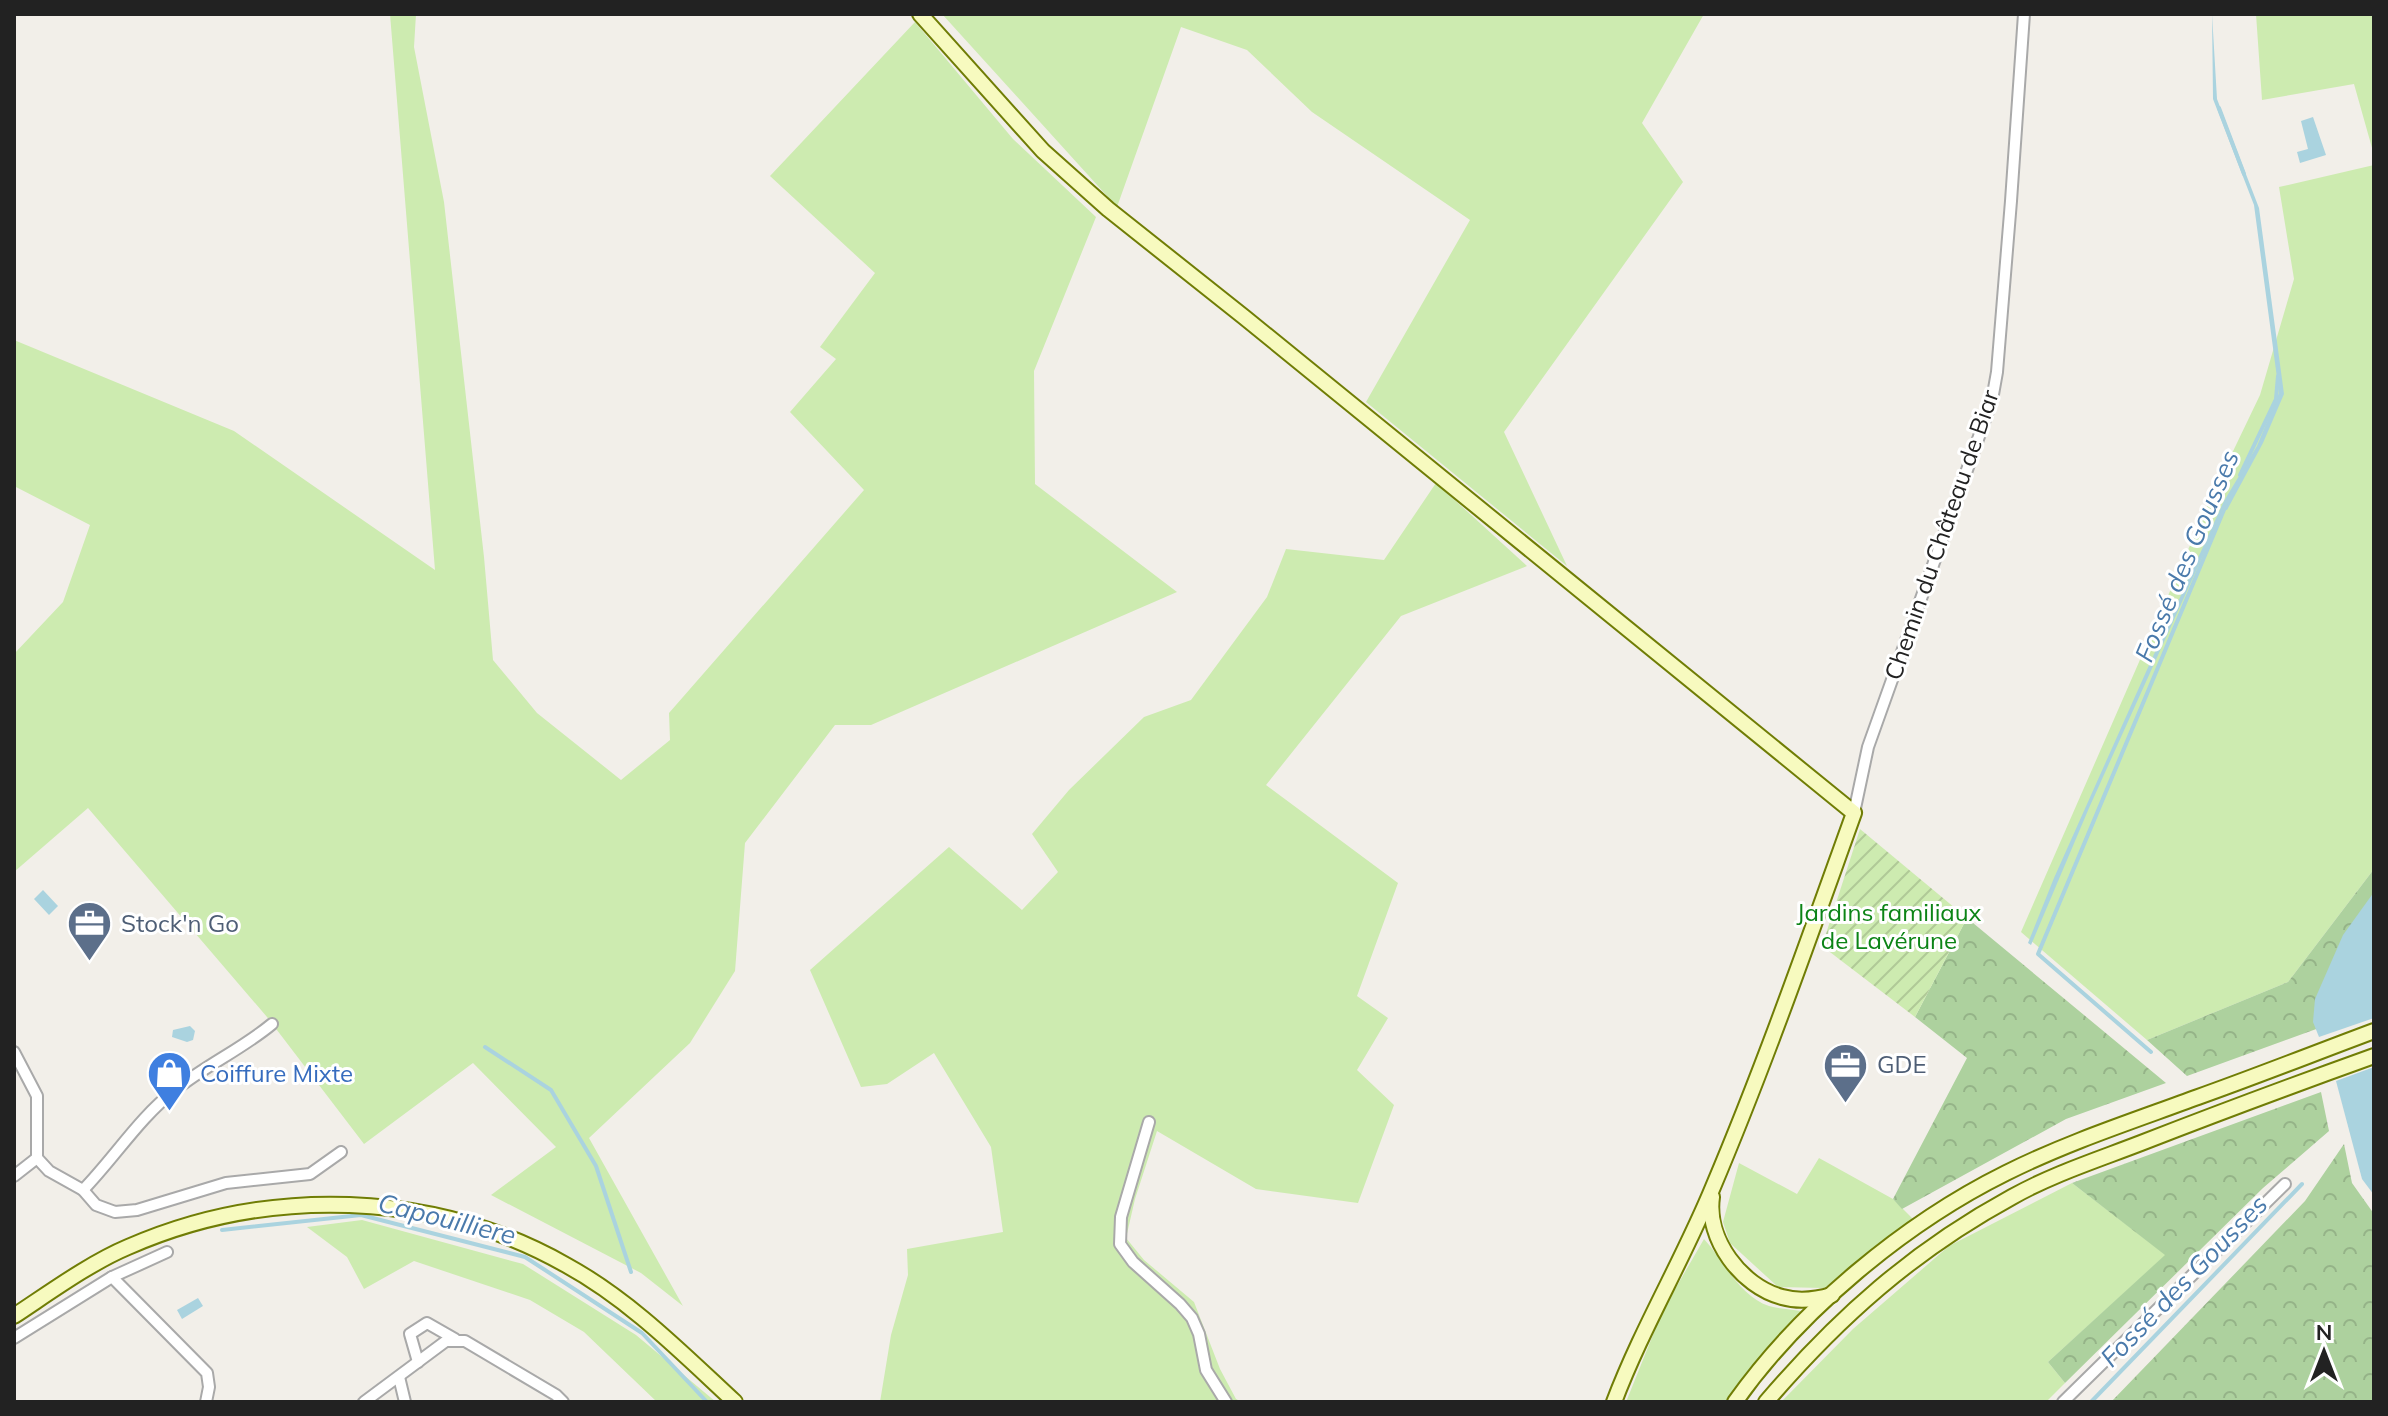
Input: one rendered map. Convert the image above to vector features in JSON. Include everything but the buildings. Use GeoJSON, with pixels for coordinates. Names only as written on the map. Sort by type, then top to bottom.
{"type":"FeatureCollection","features":[{"type":"Feature","properties":{"kind":"main road"},"geometry":{"type":"LineString","coordinates":[[920,14],[1043,151],[1108,209],[1854,813],[1791,990],[1713,1190],[1629,1362],[1614,1402]]}},
{"type":"Feature","properties":{"kind":"main road"},"geometry":{"type":"LineString","coordinates":[[1735,1402],[1776,1352],[1832,1295],[1881,1253],[1918,1226],[2004,1174],[2076,1142],[2374,1031]]}},
{"type":"Feature","properties":{"kind":"main road"},"geometry":{"type":"LineString","coordinates":[[1766,1402],[1798,1365],[1877,1288],[1925,1251],[2012,1197],[2064,1171],[2374,1056]]}},
{"type":"Feature","properties":{"kind":"main road"},"geometry":{"type":"LineString","coordinates":[[1713,1190],[1711,1224],[1717,1240],[1734,1263],[1756,1284],[1779,1297],[1795,1300],[1832,1295]]}},
{"type":"Feature","properties":{"kind":"main road"},"geometry":{"type":"LineString","coordinates":[[14,1316],[126,1247],[226,1214],[285,1207],[381,1205],[440,1216],[495,1233],[567,1265],[649,1322],[735,1402]]}},
{"type":"Feature","properties":{"kind":"main road"},"geometry":{"type":"LineString","coordinates":[[1690,1237],[1711,1224]]}},
{"type":"Feature","properties":{"kind":"street","name":"Chemin du Château de Biar"},"geometry":{"type":"LineString","coordinates":[[1854,813],[1868,747],[1992,400],[2010,217],[2024,14]]}},
{"type":"Feature","properties":{"kind":"street"},"geometry":{"type":"LineString","coordinates":[[83,1190],[147,1114],[177,1088],[250,1043],[272,1024]]}},
{"type":"Feature","properties":{"kind":"street"},"geometry":{"type":"LineString","coordinates":[[14,1052],[37,1096],[37,1158],[49,1171],[83,1190],[106,1211],[127,1212],[226,1183],[310,1174],[341,1152]]}},
{"type":"Feature","properties":{"kind":"street"},"geometry":{"type":"LineString","coordinates":[[1149,1122],[1121,1217],[1120,1244],[1133,1262],[1192,1318],[1199,1334],[1206,1370],[1226,1402]]}},
{"type":"Feature","properties":{"kind":"street"},"geometry":{"type":"LineString","coordinates":[[14,1176],[37,1158]]}},
{"type":"Feature","properties":{"kind":"street"},"geometry":{"type":"LineString","coordinates":[[2063,1402],[2285,1184]]}},
{"type":"Feature","properties":{"kind":"street"},"geometry":{"type":"LineString","coordinates":[[14,1338],[112,1277],[167,1252]]}},
{"type":"Feature","properties":{"kind":"street"},"geometry":{"type":"LineString","coordinates":[[112,1277],[207,1373],[209,1387],[206,1402]]}},
{"type":"Feature","properties":{"kind":"street"},"geometry":{"type":"LineString","coordinates":[[418,1362],[410,1334],[427,1323],[455,1339],[474,1345],[563,1402]]}},
{"type":"Feature","properties":{"kind":"street"},"geometry":{"type":"LineString","coordinates":[[364,1402],[446,1341],[455,1339]]}},
{"type":"Feature","properties":{"kind":"street"},"geometry":{"type":"LineString","coordinates":[[399,1377],[405,1402]]}},
{"type":"Feature","properties":{"kind":"green space"},"geometry":{"type":"Polygon","coordinates":[[[390,14],[416,14],[414,47],[444,202],[493,660],[537,713],[621,780],[670,740],[669,713],[864,490],[790,412],[836,359],[820,347],[875,273],[770,176],[915,22],[1013,139],[1096,217],[1034,371],[1035,484],[1177,592],[871,725],[835,725],[745,843],[735,971],[690,1043],[589,1138],[683,1306],[641,1273],[491,1195],[556,1147],[473,1063],[364,1144],[267,1017],[88,808],[14,872],[14,654],[63,602],[90,525],[14,486],[14,340],[234,431],[435,570],[390,14]]]}},
{"type":"Feature","properties":{"kind":"green space"},"geometry":{"type":"Polygon","coordinates":[[[942,14],[1704,14],[1642,123],[1683,182],[1504,432],[1567,566],[1366,402],[1470,220],[1312,112],[1247,50],[1181,27],[1117,207],[942,14]]]}},
{"type":"Feature","properties":{"kind":"green space"},"geometry":{"type":"Polygon","coordinates":[[[2256,14],[2374,14],[2374,155],[2354,84],[2262,100],[2256,14]]]}},
{"type":"Feature","properties":{"kind":"green space"},"geometry":{"type":"Polygon","coordinates":[[[2374,165],[2374,869],[2288,982],[2147,1040],[2021,932],[2212,495],[2260,395],[2294,279],[2279,187],[2374,165]]]}},
{"type":"Feature","properties":{"kind":"green space"},"geometry":{"type":"Polygon","coordinates":[[[1436,483],[1527,566],[1401,616],[1266,785],[1398,883],[1357,996],[1388,1018],[1357,1070],[1394,1105],[1358,1203],[1256,1189],[1157,1131],[1126,1238],[1144,1260],[1194,1302],[1220,1369],[1236,1399],[1242,1402],[880,1402],[891,1335],[908,1275],[907,1249],[1003,1232],[991,1147],[934,1053],[887,1084],[861,1087],[810,970],[949,847],[1022,910],[1058,872],[1032,834],[1069,790],[1144,717],[1191,700],[1267,597],[1286,549],[1384,560],[1436,483]]]}},
{"type":"Feature","properties":{"kind":"green space","name":"Jardins familiaux de Lavérune"},"geometry":{"type":"Polygon","coordinates":[[[1860,829],[1967,918],[1915,1017],[1822,946],[1860,829]]]}},
{"type":"Feature","properties":{"kind":"green space"},"geometry":{"type":"Polygon","coordinates":[[[2374,869],[2374,1008],[2187,1076],[2147,1040],[2288,982],[2374,869]]]}},
{"type":"Feature","properties":{"kind":"green space"},"geometry":{"type":"Polygon","coordinates":[[[1967,918],[2166,1083],[2066,1119],[1902,1209],[1893,1199],[1967,1058],[1915,1017],[1967,918]]]}},
{"type":"Feature","properties":{"kind":"green space"},"geometry":{"type":"Polygon","coordinates":[[[2321,1092],[2329,1131],[2263,1188],[2065,1383],[2048,1362],[2165,1255],[2072,1183],[2321,1092]]]}},
{"type":"Feature","properties":{"kind":"green space"},"geometry":{"type":"Polygon","coordinates":[[[2344,1144],[2352,1183],[2374,1214],[2374,1402],[2111,1402],[2305,1201],[2344,1144]]]}},
{"type":"Feature","properties":{"kind":"green space"},"geometry":{"type":"Polygon","coordinates":[[[1819,1158],[1893,1199],[1915,1221],[1824,1288],[1778,1287],[1730,1243],[1723,1222],[1739,1163],[1797,1194],[1819,1158]]]}},
{"type":"Feature","properties":{"kind":"green space"},"geometry":{"type":"Polygon","coordinates":[[[2072,1183],[2166,1255],[2048,1362],[2065,1383],[2046,1402],[1781,1402],[1853,1329],[1949,1246],[2072,1183]]]}},
{"type":"Feature","properties":{"kind":"green space"},"geometry":{"type":"Polygon","coordinates":[[[362,1220],[523,1264],[636,1335],[716,1402],[657,1402],[584,1332],[530,1300],[414,1261],[364,1289],[347,1257],[307,1227],[362,1220]]]}},
{"type":"Feature","properties":{"kind":"green space"},"geometry":{"type":"Polygon","coordinates":[[[1704,1239],[1733,1277],[1758,1301],[1801,1311],[1749,1369],[1725,1402],[1626,1402],[1663,1310],[1704,1239]]]}},
{"type":"Feature","properties":{"kind":"water"},"geometry":{"type":"Polygon","coordinates":[[[2212,14],[2217,99],[2259,208],[2284,394],[2263,443],[2227,510],[2224,509],[2089,808],[2031,945],[2028,943],[2054,878],[2150,663],[2224,501],[2257,446],[2279,393],[2254,205],[2213,99],[2212,14]]]}},
{"type":"Feature","properties":{"kind":"water"},"geometry":{"type":"Polygon","coordinates":[[[2313,117],[2326,155],[2300,163],[2297,152],[2308,149],[2301,121],[2313,117]]]}},
{"type":"Feature","properties":{"kind":"water"},"geometry":{"type":"Polygon","coordinates":[[[43,890],[58,906],[49,915],[34,899],[43,890]]]}},
{"type":"Feature","properties":{"kind":"water"},"geometry":{"type":"Polygon","coordinates":[[[2374,892],[2374,1018],[2319,1037],[2313,1022],[2315,999],[2343,935],[2374,892]]]}},
{"type":"Feature","properties":{"kind":"water"},"geometry":{"type":"Polygon","coordinates":[[[190,1026],[195,1031],[193,1040],[187,1042],[172,1037],[173,1030],[190,1026]]]}},
{"type":"Feature","properties":{"kind":"water"},"geometry":{"type":"Polygon","coordinates":[[[2374,1067],[2374,1195],[2362,1179],[2336,1081],[2374,1067]]]}},
{"type":"Feature","properties":{"kind":"water"},"geometry":{"type":"Polygon","coordinates":[[[198,1298],[203,1306],[182,1319],[177,1310],[198,1298]]]}},
{"type":"Feature","properties":{"kind":"waterway","name":"Fossé des Gousses"},"geometry":{"type":"LineString","coordinates":[[2219,108],[2244,174]]}},
{"type":"Feature","properties":{"kind":"waterway","name":"Fossé des Gousses"},"geometry":{"type":"LineString","coordinates":[[2240,475],[2276,399],[2278,376]]}},
{"type":"Feature","properties":{"kind":"waterway","name":"Fossé des Gousses"},"geometry":{"type":"LineString","coordinates":[[2151,1052],[2038,954],[2226,505]]}},
{"type":"Feature","properties":{"kind":"waterway","name":"Capouilliere"},"geometry":{"type":"LineString","coordinates":[[485,1047],[551,1090],[596,1166],[631,1272]]}},
{"type":"Feature","properties":{"kind":"waterway","name":"Fossé des Gousses"},"geometry":{"type":"LineString","coordinates":[[2091,1402],[2302,1184]]}},
{"type":"Feature","properties":{"kind":"waterway","name":"Capouilliere"},"geometry":{"type":"LineString","coordinates":[[222,1230],[361,1215],[525,1257],[642,1333],[707,1402]]}},
{"type":"Feature","properties":{"kind":"place","name":"Stock'n Go"},"geometry":{"type":"Point","coordinates":[90,963]}},
{"type":"Feature","properties":{"kind":"place","name":"GDE"},"geometry":{"type":"Point","coordinates":[1846,1104]}},
{"type":"Feature","properties":{"kind":"place","name":"Coiffure Mixte"},"geometry":{"type":"Point","coordinates":[169,1113]}}]}
